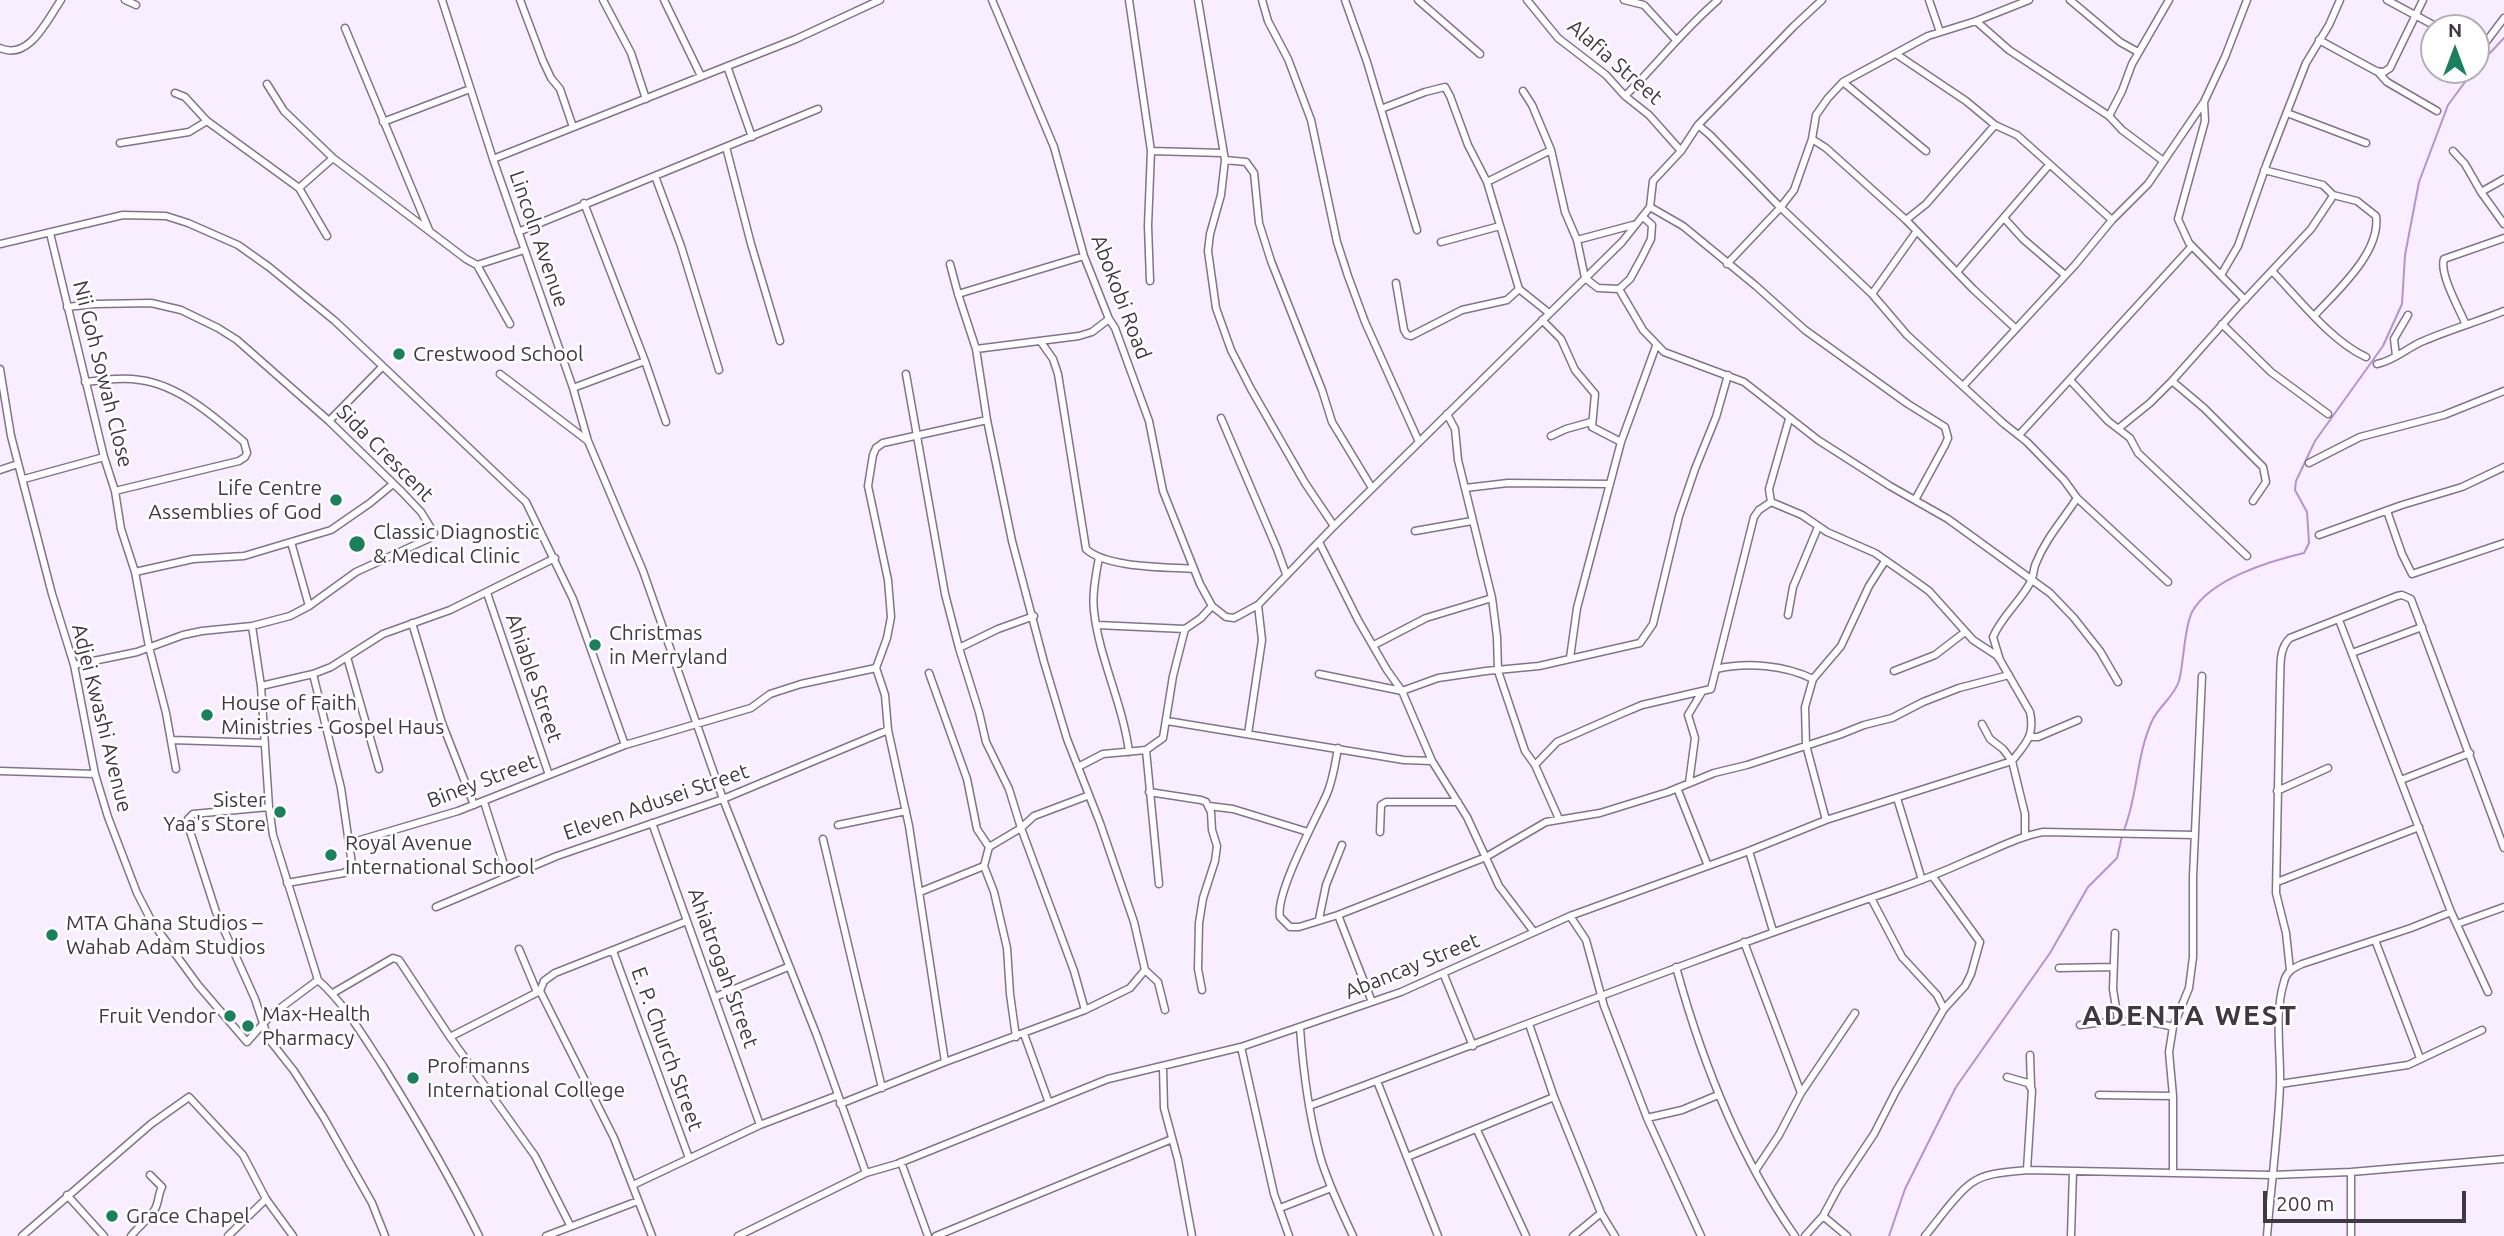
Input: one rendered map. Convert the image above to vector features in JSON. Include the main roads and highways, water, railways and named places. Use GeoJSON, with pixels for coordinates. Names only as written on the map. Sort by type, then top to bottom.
{"type":"FeatureCollection","features":[{"type":"Feature","properties":{"kind":"waterway"},"geometry":{"type":"LineString","coordinates":[[2490,53],[2504,38]]}},
{"type":"Feature","properties":{"kind":"waterway"},"geometry":{"type":"LineString","coordinates":[[2124,830],[2147,734],[2155,716],[2179,681],[2187,627],[2192,612],[2201,600],[2226,581],[2258,566],[2304,553],[2309,543],[2307,512],[2295,490],[2296,481],[2315,441],[2383,346],[2402,304],[2405,255],[2419,182],[2448,105],[2464,84]]}},
{"type":"Feature","properties":{"kind":"waterway"},"geometry":{"type":"LineString","coordinates":[[1889,1236],[1905,1189],[1956,1087],[2050,953],[2088,887],[2117,858],[2122,836]]}},
{"type":"Feature","properties":{"kind":"place","name":"Crestwood School"},"geometry":{"type":"Point","coordinates":[399,354]}},
{"type":"Feature","properties":{"kind":"place","name":"Life Centre Assemblies of God"},"geometry":{"type":"Point","coordinates":[336,500]}},
{"type":"Feature","properties":{"kind":"place","name":"Classic Diagnostic & Medical Clinic"},"geometry":{"type":"Point","coordinates":[357,544]}},
{"type":"Feature","properties":{"kind":"place","name":"Christmas in Merryland"},"geometry":{"type":"Point","coordinates":[595,645]}},
{"type":"Feature","properties":{"kind":"place","name":"House of Faith Ministries - Gospel Haus"},"geometry":{"type":"Point","coordinates":[207,715]}},
{"type":"Feature","properties":{"kind":"place","name":"Sister Yaa's Store"},"geometry":{"type":"Point","coordinates":[280,812]}},
{"type":"Feature","properties":{"kind":"place","name":"Royal Avenue International School"},"geometry":{"type":"Point","coordinates":[331,855]}},
{"type":"Feature","properties":{"kind":"place","name":"MTA Ghana Studios – Wahab Adam Studios"},"geometry":{"type":"Point","coordinates":[52,935]}},
{"type":"Feature","properties":{"kind":"place","name":"Fruit Vendor"},"geometry":{"type":"Point","coordinates":[230,1016]}},
{"type":"Feature","properties":{"kind":"place","name":"Max-Health Pharmacy"},"geometry":{"type":"Point","coordinates":[248,1026]}},
{"type":"Feature","properties":{"kind":"place","name":"Profmanns International College"},"geometry":{"type":"Point","coordinates":[413,1078]}},
{"type":"Feature","properties":{"kind":"place","name":"Grace Chapel"},"geometry":{"type":"Point","coordinates":[112,1216]}},
{"type":"Feature","properties":{"kind":"district","name":"ADENTA WEST"},"geometry":{"type":"Point","coordinates":[2190,1016]}}]}
